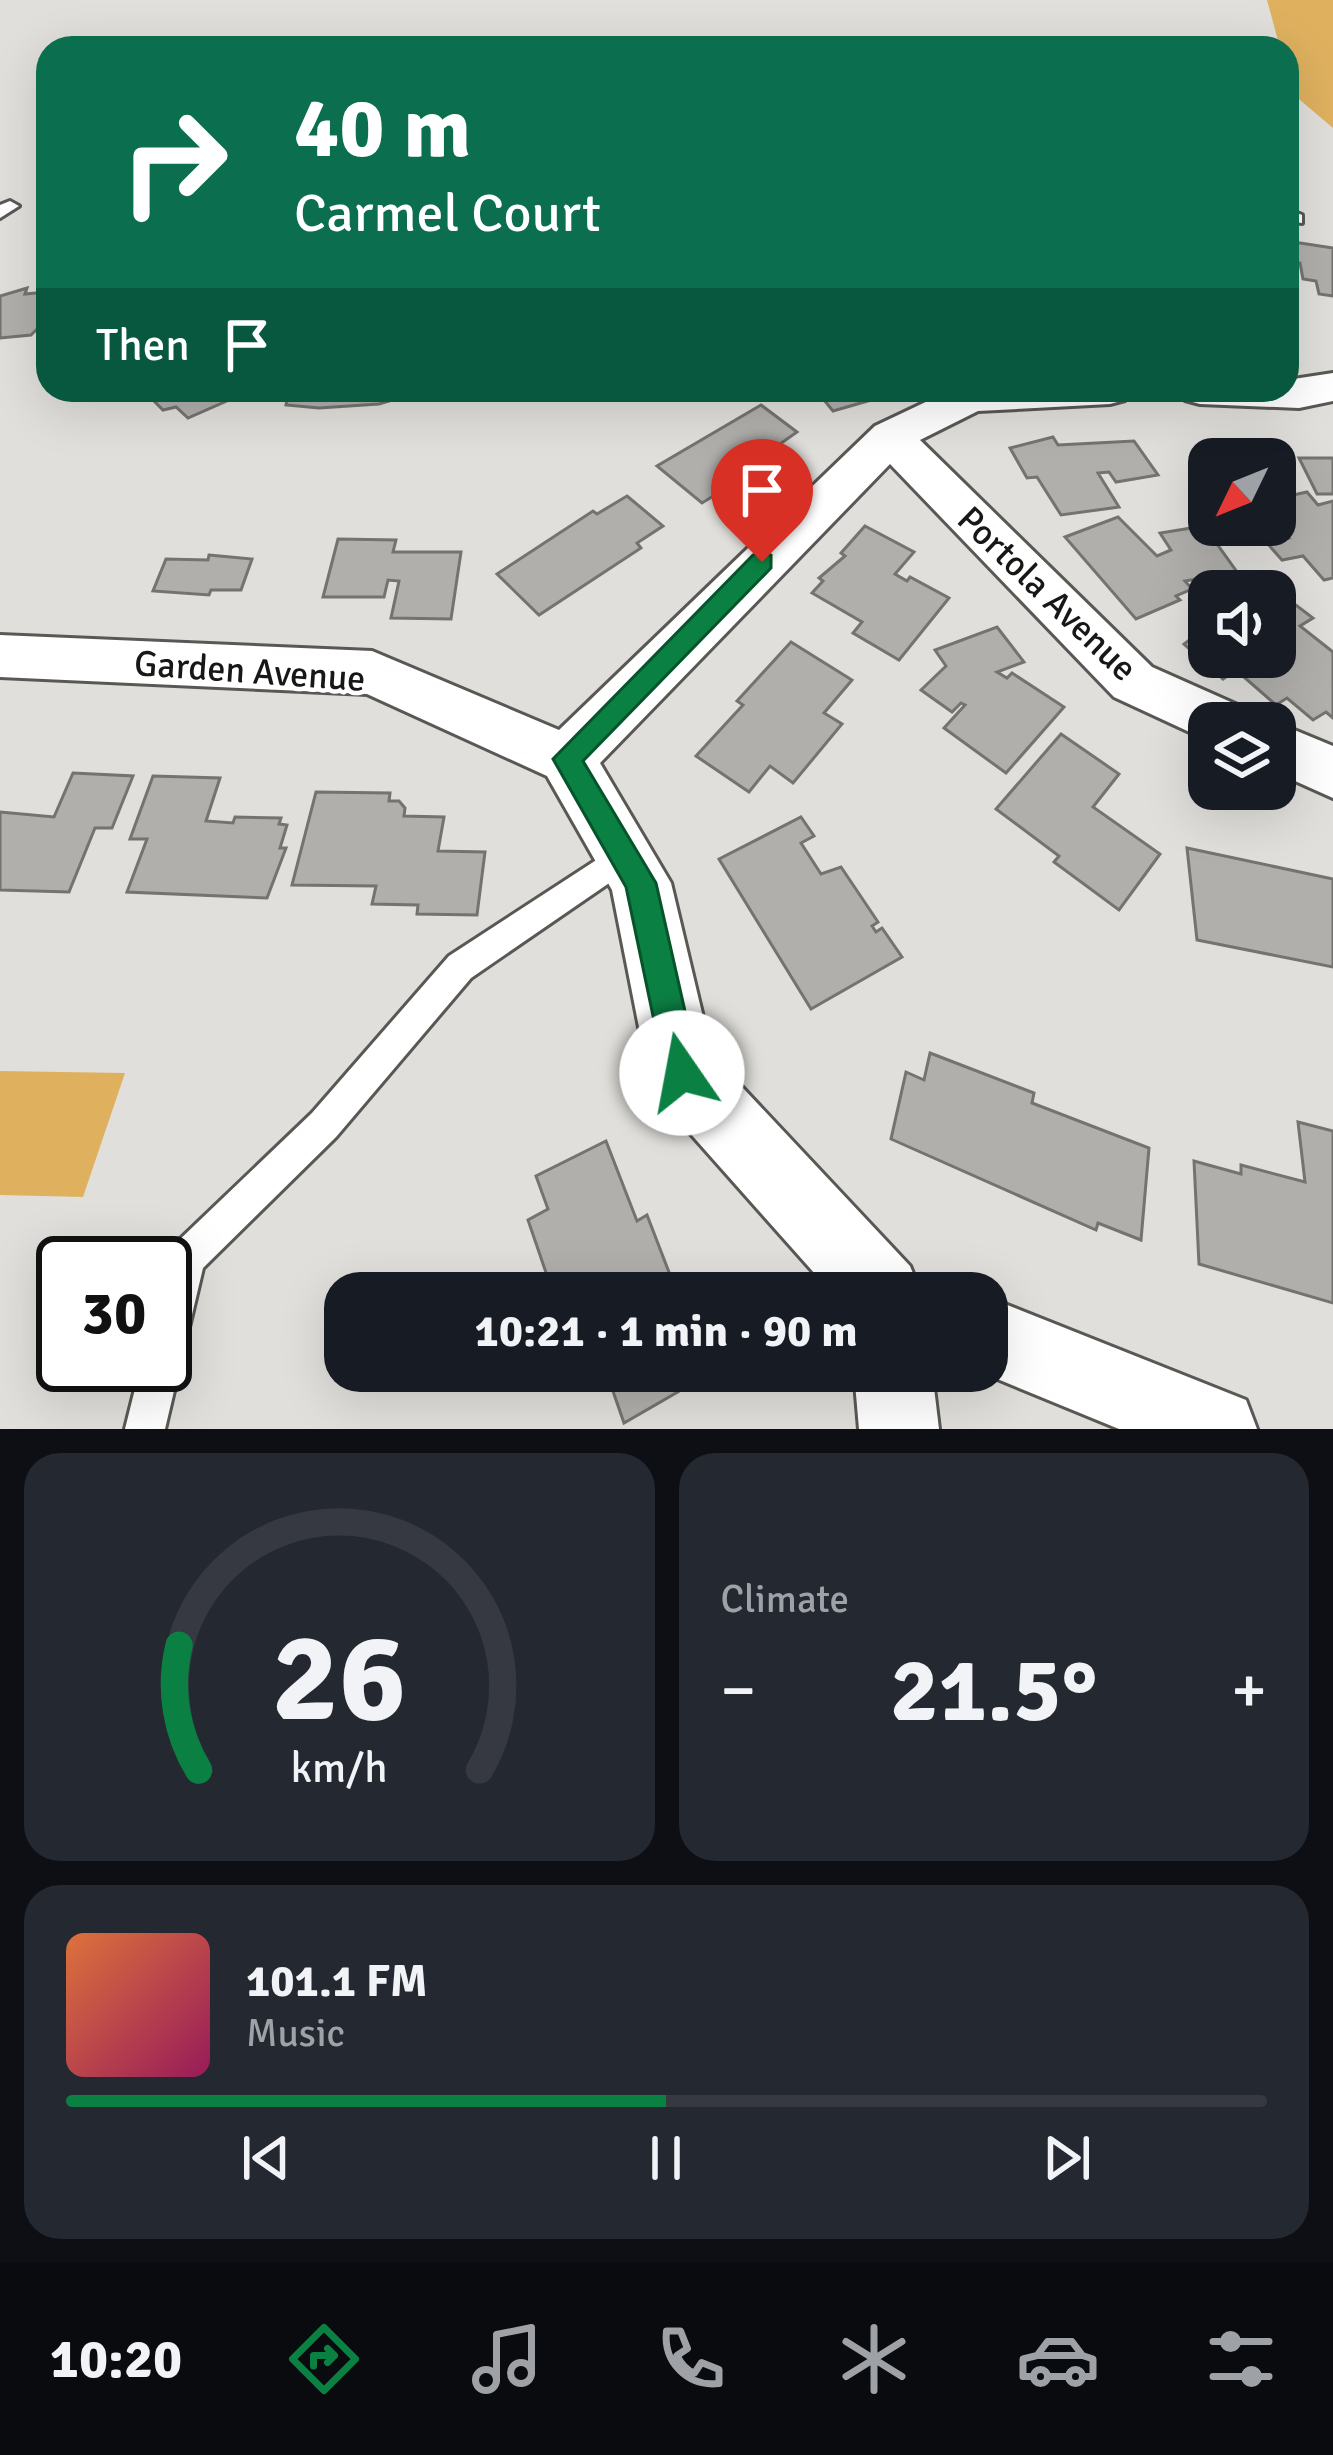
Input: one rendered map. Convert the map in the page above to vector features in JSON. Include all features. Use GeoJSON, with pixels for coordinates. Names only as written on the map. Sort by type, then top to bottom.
{"type":"FeatureCollection","features":[{"type":"Feature","properties":{"kind":"street"},"geometry":{"type":"LineString","coordinates":[[1299,394],[1333,387]]}},
{"type":"Feature","properties":{"kind":"street"},"geometry":{"type":"LineString","coordinates":[[865,1272],[682,1073],[641,883],[567,759],[890,436],[962,402]]}},
{"type":"Feature","properties":{"kind":"street","name":"Portola Avenue"},"geometry":{"type":"LineString","coordinates":[[890,436],[1132,682],[1188,707]]}},
{"type":"Feature","properties":{"kind":"street","name":"Garden Avenue"},"geometry":{"type":"LineString","coordinates":[[0,656],[372,673],[567,759]]}},
{"type":"Feature","properties":{"kind":"street"},"geometry":{"type":"LineString","coordinates":[[1296,755],[1333,772]]}},
{"type":"Feature","properties":{"kind":"street"},"geometry":{"type":"LineString","coordinates":[[1008,1344],[1217,1429]]}},
{"type":"Feature","properties":{"kind":"street"},"geometry":{"type":"LineString","coordinates":[[895,1392],[899,1429]]}},
{"type":"Feature","properties":{"kind":"lane"},"geometry":{"type":"LineString","coordinates":[[192,1253],[324,1125],[460,967],[624,856]]}},
{"type":"Feature","properties":{"kind":"lane"},"geometry":{"type":"LineString","coordinates":[[145,1429],[154,1392]]}},
{"type":"Feature","properties":{"kind":"shaded area"},"geometry":{"type":"Polygon","coordinates":[[[1267,0],[1333,0],[1333,128],[1299,99],[1299,36],[1277,36],[1267,0]]]}},
{"type":"Feature","properties":{"kind":"shaded area"},"geometry":{"type":"Polygon","coordinates":[[[0,1071],[125,1073],[83,1197],[0,1195],[0,1071]]]}},
{"type":"Feature","properties":{"kind":"building"},"geometry":{"type":"Polygon","coordinates":[[[1299,243],[1333,248],[1333,296],[1319,294],[1316,281],[1303,279],[1299,243]]]}},
{"type":"Feature","properties":{"kind":"building"},"geometry":{"type":"Polygon","coordinates":[[[27,288],[25,294],[36,293],[36,330],[31,335],[0,338],[0,296],[27,288]]]}},
{"type":"Feature","properties":{"kind":"building"},"geometry":{"type":"Polygon","coordinates":[[[155,402],[224,402],[188,418],[176,407],[163,410],[155,402]]]}},
{"type":"Feature","properties":{"kind":"building"},"geometry":{"type":"Polygon","coordinates":[[[287,402],[386,402],[319,408],[287,402]]]}},
{"type":"Feature","properties":{"kind":"building"},"geometry":{"type":"Polygon","coordinates":[[[826,402],[864,402],[833,411],[826,402]]]}},
{"type":"Feature","properties":{"kind":"building"},"geometry":{"type":"Polygon","coordinates":[[[761,405],[797,432],[740,472],[746,476],[702,503],[657,466],[761,405]]]}},
{"type":"Feature","properties":{"kind":"building"},"geometry":{"type":"Polygon","coordinates":[[[1053,437],[1058,445],[1134,441],[1158,475],[1116,482],[1109,472],[1098,473],[1119,507],[1061,515],[1037,477],[1027,478],[1010,448],[1053,437]]]}},
{"type":"Feature","properties":{"kind":"building"},"geometry":{"type":"Polygon","coordinates":[[[1299,458],[1333,458],[1333,494],[1317,494],[1299,458]]]}},
{"type":"Feature","properties":{"kind":"building"},"geometry":{"type":"Polygon","coordinates":[[[1307,492],[1318,505],[1333,501],[1333,578],[1324,580],[1303,556],[1282,560],[1270,546],[1296,546],[1296,494],[1307,492]]]}},
{"type":"Feature","properties":{"kind":"building"},"geometry":{"type":"Polygon","coordinates":[[[627,496],[663,526],[637,543],[641,548],[539,615],[497,574],[593,511],[597,514],[627,496]]]}},
{"type":"Feature","properties":{"kind":"building"},"geometry":{"type":"Polygon","coordinates":[[[1118,517],[1157,556],[1171,550],[1160,533],[1188,529],[1188,546],[1218,546],[1236,570],[1188,570],[1188,591],[1176,596],[1180,600],[1136,619],[1065,537],[1118,517]]]}},
{"type":"Feature","properties":{"kind":"building"},"geometry":{"type":"Polygon","coordinates":[[[865,526],[914,552],[895,574],[949,598],[899,660],[853,633],[862,622],[812,593],[823,581],[819,578],[845,556],[841,553],[865,526]]]}},
{"type":"Feature","properties":{"kind":"building"},"geometry":{"type":"Polygon","coordinates":[[[338,539],[396,540],[393,552],[461,552],[451,619],[391,618],[399,581],[388,580],[384,597],[323,597],[338,539]]]}},
{"type":"Feature","properties":{"kind":"building"},"geometry":{"type":"Polygon","coordinates":[[[209,555],[252,559],[241,590],[211,590],[209,595],[153,591],[166,559],[208,560],[209,555]]]}},
{"type":"Feature","properties":{"kind":"building"},"geometry":{"type":"Polygon","coordinates":[[[1296,605],[1313,618],[1300,626],[1333,652],[1333,718],[1326,712],[1313,720],[1287,698],[1273,702],[1245,678],[1296,678],[1296,605]]]}},
{"type":"Feature","properties":{"kind":"building"},"geometry":{"type":"Polygon","coordinates":[[[997,627],[1024,662],[997,672],[1007,678],[1012,673],[1064,707],[1006,773],[944,728],[965,705],[961,703],[952,712],[921,690],[946,666],[935,650],[997,627]]]}},
{"type":"Feature","properties":{"kind":"building"},"geometry":{"type":"Polygon","coordinates":[[[791,642],[852,680],[824,713],[842,724],[793,783],[770,766],[749,792],[696,756],[743,705],[737,701],[791,642]]]}},
{"type":"Feature","properties":{"kind":"building"},"geometry":{"type":"Polygon","coordinates":[[[1061,734],[1119,774],[1093,807],[1160,854],[1119,910],[1054,862],[1059,856],[996,809],[1061,734]]]}},
{"type":"Feature","properties":{"kind":"building"},"geometry":{"type":"Polygon","coordinates":[[[73,773],[133,776],[112,828],[95,828],[69,892],[0,890],[0,812],[54,817],[73,773]]]}},
{"type":"Feature","properties":{"kind":"building"},"geometry":{"type":"Polygon","coordinates":[[[153,776],[220,778],[206,821],[281,818],[279,824],[287,825],[280,848],[286,848],[267,898],[127,892],[147,839],[130,839],[153,776]]]}},
{"type":"Feature","properties":{"kind":"building"},"geometry":{"type":"Polygon","coordinates":[[[316,792],[390,793],[389,801],[399,801],[405,808],[404,816],[444,817],[438,851],[485,852],[477,915],[417,914],[418,905],[372,904],[376,886],[292,885],[316,792]]]}},
{"type":"Feature","properties":{"kind":"building"},"geometry":{"type":"Polygon","coordinates":[[[801,817],[814,836],[801,843],[821,874],[841,867],[878,922],[872,926],[876,932],[882,928],[902,957],[811,1009],[719,859],[801,817]]]}},
{"type":"Feature","properties":{"kind":"building"},"geometry":{"type":"Polygon","coordinates":[[[1187,848],[1333,879],[1333,967],[1197,940],[1187,848]]]}},
{"type":"Feature","properties":{"kind":"building"},"geometry":{"type":"Polygon","coordinates":[[[930,1053],[1034,1093],[1032,1103],[1149,1148],[1141,1240],[1098,1223],[1096,1230],[891,1139],[906,1072],[924,1080],[930,1053]]]}},
{"type":"Feature","properties":{"kind":"building"},"geometry":{"type":"Polygon","coordinates":[[[1298,1122],[1333,1131],[1333,1303],[1199,1264],[1194,1161],[1241,1174],[1241,1165],[1305,1182],[1298,1122]]]}},
{"type":"Feature","properties":{"kind":"building"},"geometry":{"type":"Polygon","coordinates":[[[606,1141],[637,1221],[647,1215],[669,1272],[546,1272],[528,1220],[548,1209],[536,1176],[606,1141]]]}},
{"type":"Feature","properties":{"kind":"building"},"geometry":{"type":"Polygon","coordinates":[[[613,1392],[678,1392],[624,1423],[613,1392]]]}},
{"type":"Feature","properties":{"kind":"route"},"geometry":{"type":"LineString","coordinates":[[682,1073],[641,883],[567,759],[762,562]]}}]}
